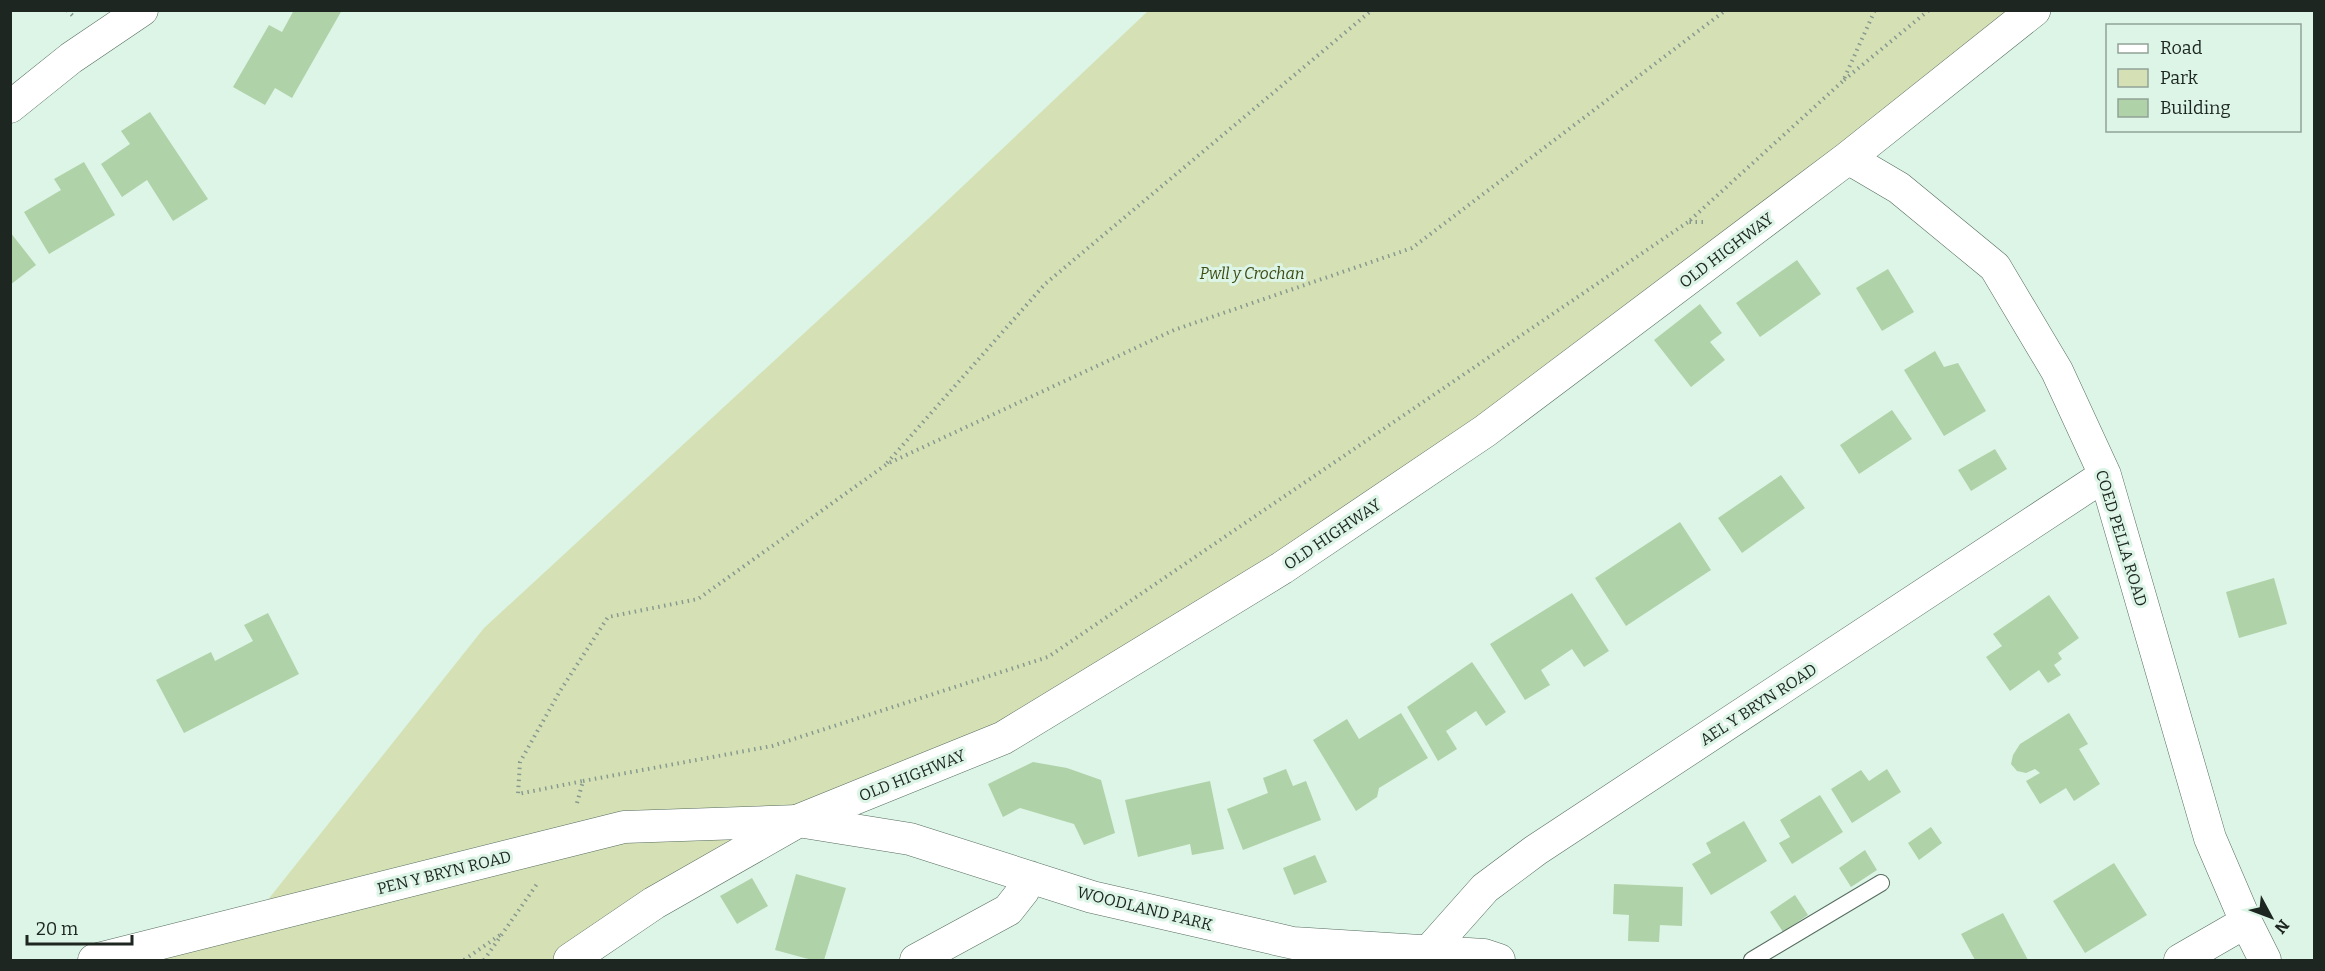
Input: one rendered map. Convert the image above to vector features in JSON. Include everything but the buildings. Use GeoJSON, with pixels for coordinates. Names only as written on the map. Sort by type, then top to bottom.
{"type":"FeatureCollection","features":[{"type":"Feature","properties":{"kind":"street"},"geometry":{"type":"LineString","coordinates":[[10,106],[71,58],[142,10]]}},
{"type":"Feature","properties":{"kind":"street","name":"OLD HIGHWAY"},"geometry":{"type":"LineString","coordinates":[[570,960],[654,903],[798,821],[1003,738],[1282,568],[1485,431],[1848,158],[2034,10]]}},
{"type":"Feature","properties":{"kind":"street","name":"COED PELLA ROAD"},"geometry":{"type":"LineString","coordinates":[[1848,158],[1899,188],[1995,267],[2057,371],[2105,476],[2210,838],[2265,960]]}},
{"type":"Feature","properties":{"kind":"street","name":"AEL Y BRYN ROAD"},"geometry":{"type":"LineString","coordinates":[[1424,956],[1485,888],[1536,850],[2105,476]]}},
{"type":"Feature","properties":{"kind":"street","name":"PEN Y BRYN ROAD"},"geometry":{"type":"LineString","coordinates":[[94,960],[624,827],[798,821]]}},
{"type":"Feature","properties":{"kind":"street","name":"WOODLAND PARK"},"geometry":{"type":"LineString","coordinates":[[798,821],[910,838],[1092,897],[1293,943],[1424,956],[1484,955],[1498,960]]}},
{"type":"Feature","properties":{"kind":"street"},"geometry":{"type":"LineString","coordinates":[[916,960],[1008,910],[1023,891],[1030,877]]}},
{"type":"Feature","properties":{"kind":"street"},"geometry":{"type":"LineString","coordinates":[[2180,960],[2246,922]]}},
{"type":"Feature","properties":{"kind":"lane"},"geometry":{"type":"LineString","coordinates":[[1752,960],[1881,883]]}},
{"type":"Feature","properties":{"kind":"path"},"geometry":{"type":"LineString","coordinates":[[887,464],[1045,284],[1372,10]]}},
{"type":"Feature","properties":{"kind":"path"},"geometry":{"type":"LineString","coordinates":[[1726,10],[1412,248],[1174,330],[887,464],[698,599],[608,617],[560,691],[520,762],[518,794],[772,746],[1048,657],[1688,222],[1843,81],[1929,10]]}},
{"type":"Feature","properties":{"kind":"path"},"geometry":{"type":"LineString","coordinates":[[1843,81],[1875,10]]}},
{"type":"Feature","properties":{"kind":"path"},"geometry":{"type":"LineString","coordinates":[[1688,222],[1708,222]]}},
{"type":"Feature","properties":{"kind":"path"},"geometry":{"type":"LineString","coordinates":[[484,960],[567,841],[583,781]]}},
{"type":"Feature","properties":{"kind":"path"},"geometry":{"type":"LineString","coordinates":[[464,960],[503,933]]}},
{"type":"Feature","properties":{"kind":"green space","name":"Pwll y Crochan"},"geometry":{"type":"Polygon","coordinates":[[[1148,11],[2034,11],[1663,298],[1003,738],[753,837],[570,960],[92,960],[251,921],[484,628],[928,219],[1148,11]]]}}]}
